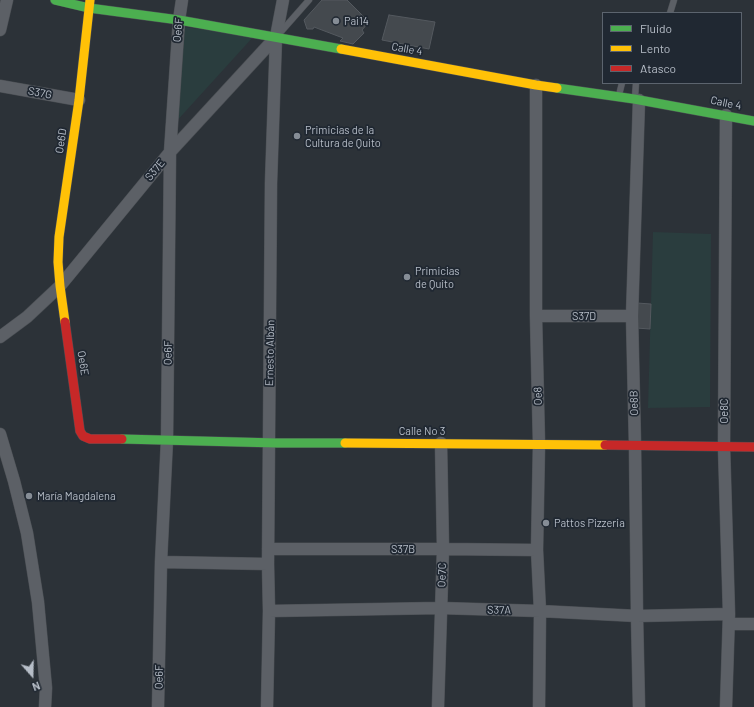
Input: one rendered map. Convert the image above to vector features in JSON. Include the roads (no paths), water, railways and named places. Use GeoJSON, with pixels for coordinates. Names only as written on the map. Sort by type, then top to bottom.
{"type":"FeatureCollection","features":[{"type":"Feature","properties":{"kind":"street"},"geometry":{"type":"LineString","coordinates":[[0,30],[7,0]]}},
{"type":"Feature","properties":{"kind":"street","name":"Calle 4"},"geometry":{"type":"LineString","coordinates":[[55,0],[90,4],[536,85],[619,96],[754,121]]}},
{"type":"Feature","properties":{"kind":"street","name":"Oe6F"},"geometry":{"type":"LineString","coordinates":[[158,707],[167,440],[170,152],[179,20],[182,0]]}},
{"type":"Feature","properties":{"kind":"street","name":"Ernesto Albán"},"geometry":{"type":"LineString","coordinates":[[267,707],[269,611],[268,549],[271,183],[276,37],[283,0]]}},
{"type":"Feature","properties":{"kind":"street","name":"Oe6D"},"geometry":{"type":"LineString","coordinates":[[60,286],[58,262],[59,237],[79,100],[90,4]]}},
{"type":"Feature","properties":{"kind":"street","name":"S37E"},"geometry":{"type":"LineString","coordinates":[[0,337],[27,317],[60,286],[170,152],[276,37]]}},
{"type":"Feature","properties":{"kind":"street","name":"Oe8"},"geometry":{"type":"LineString","coordinates":[[536,85],[536,316],[539,444],[537,550],[540,611],[539,707]]}},
{"type":"Feature","properties":{"kind":"street","name":"S37G"},"geometry":{"type":"LineString","coordinates":[[0,86],[79,100]]}},
{"type":"Feature","properties":{"kind":"street","name":"Oe8B"},"geometry":{"type":"LineString","coordinates":[[637,99],[632,316],[639,707]]}},
{"type":"Feature","properties":{"kind":"street","name":"Oe8C"},"geometry":{"type":"LineString","coordinates":[[726,115],[724,447],[729,619],[726,707]]}},
{"type":"Feature","properties":{"kind":"street","name":"Oe6E"},"geometry":{"type":"LineString","coordinates":[[60,286],[80,431],[83,436],[90,439]]}},
{"type":"Feature","properties":{"kind":"street","name":"S37D"},"geometry":{"type":"LineString","coordinates":[[536,316],[632,316]]}},
{"type":"Feature","properties":{"kind":"street"},"geometry":{"type":"LineString","coordinates":[[0,434],[14,480],[27,533],[38,602],[46,688],[45,707]]}},
{"type":"Feature","properties":{"kind":"street","name":"Calle No 3"},"geometry":{"type":"LineString","coordinates":[[90,439],[277,443],[441,443],[754,447]]}},
{"type":"Feature","properties":{"kind":"street","name":"Oe7C"},"geometry":{"type":"LineString","coordinates":[[438,707],[443,549],[441,443]]}},
{"type":"Feature","properties":{"kind":"street","name":"S37B"},"geometry":{"type":"LineString","coordinates":[[268,549],[537,550]]}},
{"type":"Feature","properties":{"kind":"street"},"geometry":{"type":"LineString","coordinates":[[162,562],[268,564]]}},
{"type":"Feature","properties":{"kind":"street","name":"S37A"},"geometry":{"type":"LineString","coordinates":[[269,611],[440,608],[729,619],[754,624]]}},
{"type":"Feature","properties":{"kind":"lane","name":"S37E"},"geometry":{"type":"LineString","coordinates":[[276,37],[309,0]]}},
{"type":"Feature","properties":{"kind":"lane"},"geometry":{"type":"LineString","coordinates":[[670,12],[674,0]]}},
{"type":"Feature","properties":{"kind":"lane"},"geometry":{"type":"LineString","coordinates":[[619,96],[622,84]]}},
{"type":"Feature","properties":{"kind":"lane"},"geometry":{"type":"LineString","coordinates":[[636,84],[637,99]]}},
{"type":"Feature","properties":{"kind":"place","name":"Pai14"},"geometry":{"type":"Point","coordinates":[336,21]}},
{"type":"Feature","properties":{"kind":"place","name":"Primicias de la Cultura de Quito"},"geometry":{"type":"Point","coordinates":[297,136]}},
{"type":"Feature","properties":{"kind":"place","name":"Primicias de Quito"},"geometry":{"type":"Point","coordinates":[407,277]}},
{"type":"Feature","properties":{"kind":"place","name":"María Magdalena"},"geometry":{"type":"Point","coordinates":[29,496]}},
{"type":"Feature","properties":{"kind":"place","name":"Pattos Pizzeria"},"geometry":{"type":"Point","coordinates":[546,523]}}]}
